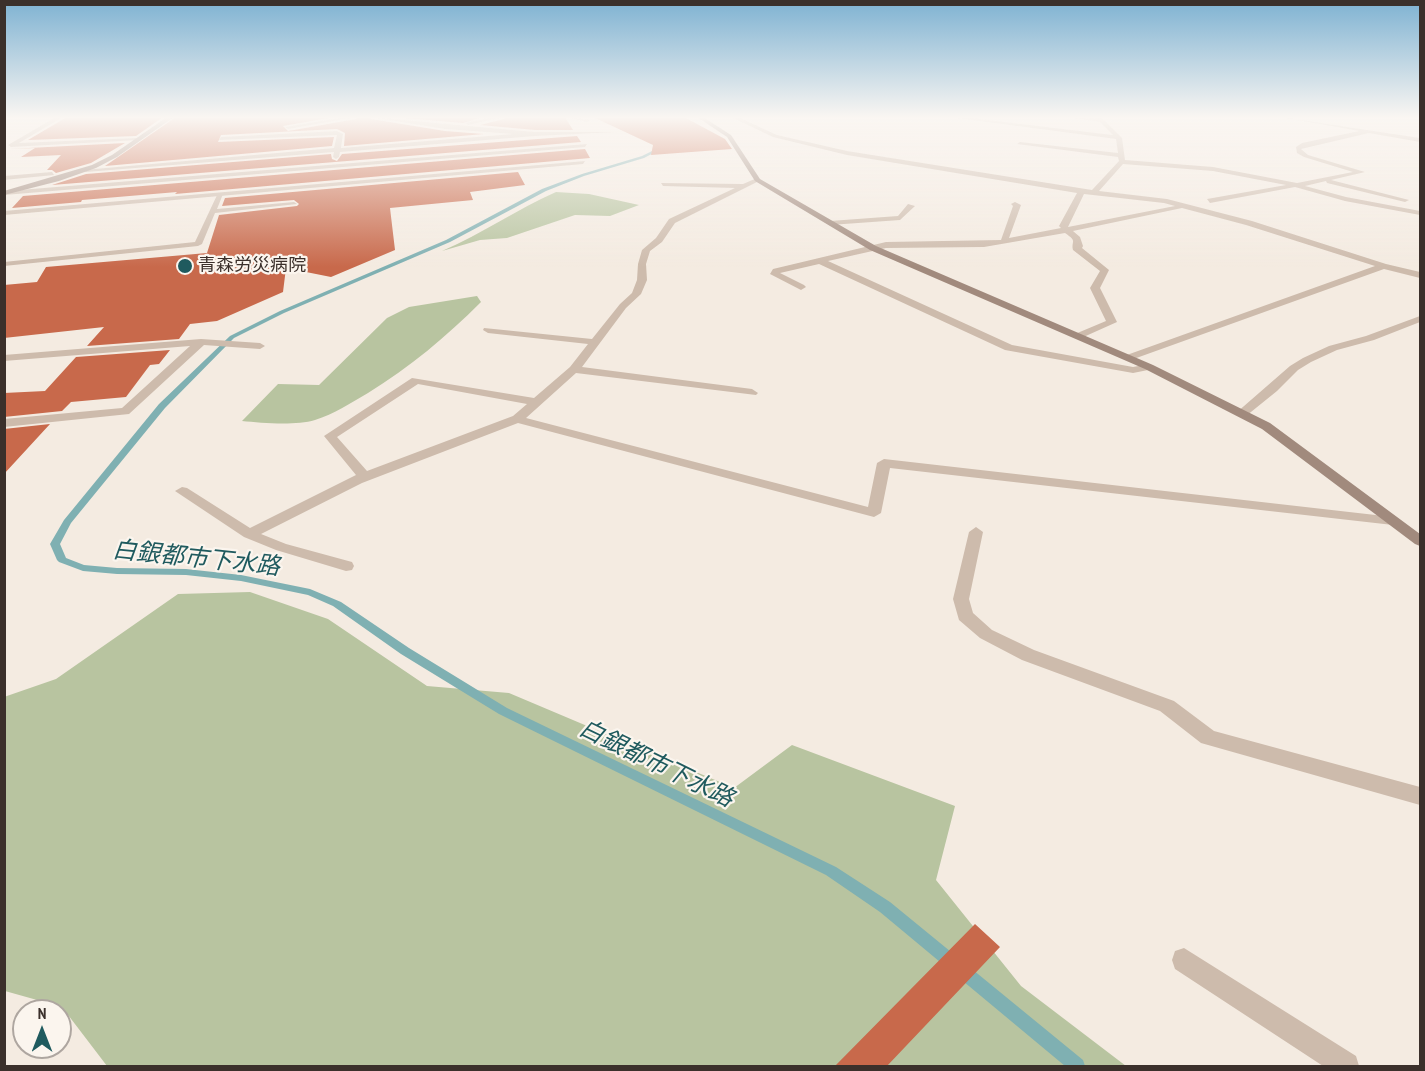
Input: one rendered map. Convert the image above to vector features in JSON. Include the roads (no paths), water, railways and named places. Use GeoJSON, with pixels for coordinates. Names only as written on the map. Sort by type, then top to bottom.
{"type":"FeatureCollection","features":[{"type":"Feature","properties":{"kind":"street"},"geometry":{"type":"LineString","coordinates":[[5,191],[34,185],[93,167]]}},
{"type":"Feature","properties":{"kind":"street"},"geometry":{"type":"LineString","coordinates":[[86,170],[124,167]]}},
{"type":"Feature","properties":{"kind":"street"},"geometry":{"type":"LineString","coordinates":[[5,191],[322,167]]}},
{"type":"Feature","properties":{"kind":"street"},"geometry":{"type":"LineString","coordinates":[[334,184],[335,167]]}},
{"type":"Feature","properties":{"kind":"street"},"geometry":{"type":"LineString","coordinates":[[4,213],[527,167]]}},
{"type":"Feature","properties":{"kind":"street"},"geometry":{"type":"LineString","coordinates":[[744,167],[751,183]]}},
{"type":"Feature","properties":{"kind":"street"},"geometry":{"type":"LineString","coordinates":[[938,167],[1185,206],[1420,275]]}},
{"type":"Feature","properties":{"kind":"street"},"geometry":{"type":"LineString","coordinates":[[1095,191],[1115,167]]}},
{"type":"Feature","properties":{"kind":"street"},"geometry":{"type":"LineString","coordinates":[[1194,167],[1296,185],[1345,199],[1420,213]]}},
{"type":"Feature","properties":{"kind":"street"},"geometry":{"type":"LineString","coordinates":[[1210,201],[1362,172],[1344,167]]}},
{"type":"Feature","properties":{"kind":"street"},"geometry":{"type":"LineString","coordinates":[[4,178],[52,174]]}},
{"type":"Feature","properties":{"kind":"street"},"geometry":{"type":"LineString","coordinates":[[1323,180],[1411,201]]}},
{"type":"Feature","properties":{"kind":"street"},"geometry":{"type":"LineString","coordinates":[[249,534],[365,477],[517,419],[574,369],[623,306],[636,294],[642,280],[642,264],[646,250],[659,240],[672,220],[751,183]]}},
{"type":"Feature","properties":{"kind":"street"},"geometry":{"type":"LineString","coordinates":[[663,184],[751,183],[830,223],[873,248],[1128,357],[1266,426],[1420,541]]}},
{"type":"Feature","properties":{"kind":"street"},"geometry":{"type":"LineString","coordinates":[[1079,336],[1112,321],[1095,288],[1105,270],[1076,248],[1079,246],[1076,237],[1063,226],[1082,191]]}},
{"type":"Feature","properties":{"kind":"street"},"geometry":{"type":"LineString","coordinates":[[1004,242],[1017,206],[1015,204]]}},
{"type":"Feature","properties":{"kind":"street"},"geometry":{"type":"LineString","coordinates":[[830,223],[900,218],[911,206]]}},
{"type":"Feature","properties":{"kind":"street"},"geometry":{"type":"LineString","coordinates":[[801,287],[775,274],[776,271],[886,245],[1004,242],[1185,206]]}},
{"type":"Feature","properties":{"kind":"street"},"geometry":{"type":"LineString","coordinates":[[819,260],[1009,348],[1133,370],[1149,367]]}},
{"type":"Feature","properties":{"kind":"street"},"geometry":{"type":"LineString","coordinates":[[1128,357],[1256,313],[1292,298],[1354,279],[1383,266]]}},
{"type":"Feature","properties":{"kind":"street"},"geometry":{"type":"LineString","coordinates":[[1242,413],[1273,389],[1294,368],[1307,360],[1333,348],[1370,338],[1420,319]]}},
{"type":"Feature","properties":{"kind":"street"},"geometry":{"type":"LineString","coordinates":[[488,330],[594,342]]}},
{"type":"Feature","properties":{"kind":"street"},"geometry":{"type":"LineString","coordinates":[[4,358],[201,342],[261,346]]}},
{"type":"Feature","properties":{"kind":"street"},"geometry":{"type":"LineString","coordinates":[[4,423],[125,411],[201,342]]}},
{"type":"Feature","properties":{"kind":"street"},"geometry":{"type":"LineString","coordinates":[[574,369],[752,393]]}},
{"type":"Feature","properties":{"kind":"street"},"geometry":{"type":"LineString","coordinates":[[365,477],[330,436],[416,380],[536,402]]}},
{"type":"Feature","properties":{"kind":"street"},"geometry":{"type":"LineString","coordinates":[[517,419],[874,513],[884,463],[1394,521]]}},
{"type":"Feature","properties":{"kind":"street"},"geometry":{"type":"LineString","coordinates":[[182,491],[249,534],[281,547],[346,566]]}},
{"type":"Feature","properties":{"kind":"street"},"geometry":{"type":"LineString","coordinates":[[976,532],[961,599],[965,616],[987,634],[1028,655],[1167,706],[1209,737],[1420,796]]}},
{"type":"Feature","properties":{"kind":"street"},"geometry":{"type":"LineString","coordinates":[[1184,960],[1346,1066]]}},
{"type":"Feature","properties":{"kind":"lane"},"geometry":{"type":"LineString","coordinates":[[4,264],[198,244],[220,194]]}},
{"type":"Feature","properties":{"kind":"lane"},"geometry":{"type":"LineString","coordinates":[[213,211],[294,204]]}},
{"type":"Feature","properties":{"kind":"waterway","name":"白銀都市下水路"},"geometry":{"type":"LineString","coordinates":[[610,167],[544,190],[448,241],[282,312],[232,337],[162,406],[67,522],[55,544],[62,560],[83,568],[186,572],[241,578],[310,592],[337,604],[405,651],[503,711],[831,871],[885,907],[1077,1066]]}},
{"type":"Feature","properties":{"kind":"place","name":"青森労災病院"},"geometry":{"type":"Point","coordinates":[185,266]}}]}
